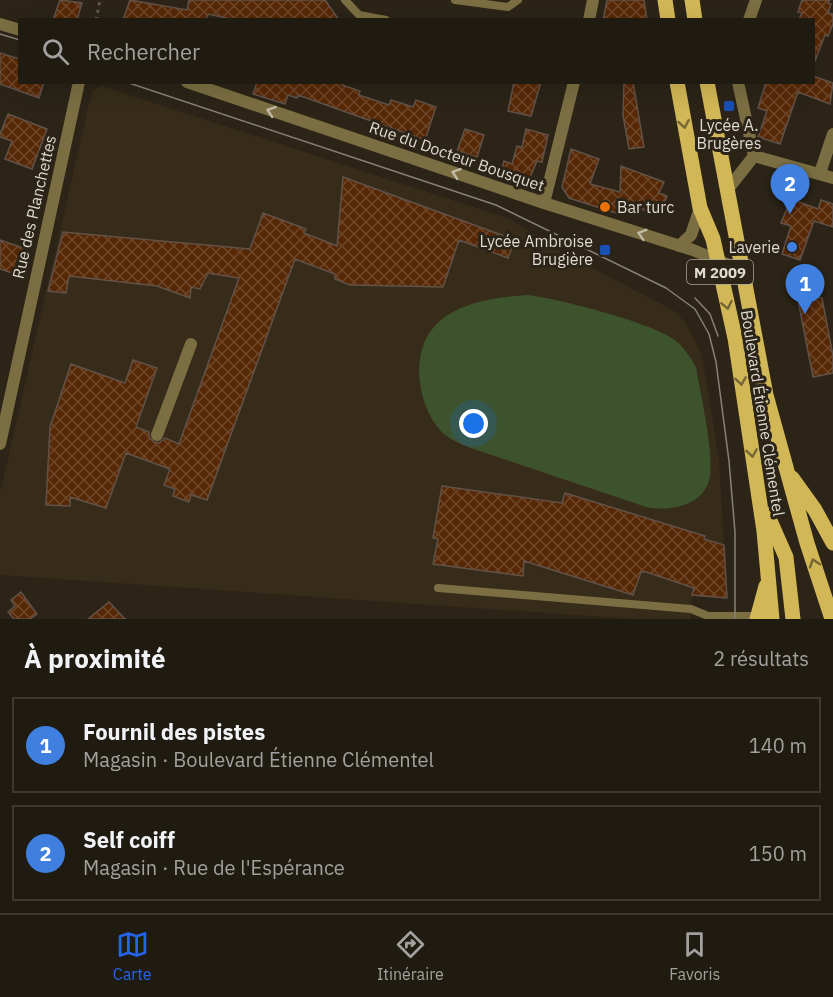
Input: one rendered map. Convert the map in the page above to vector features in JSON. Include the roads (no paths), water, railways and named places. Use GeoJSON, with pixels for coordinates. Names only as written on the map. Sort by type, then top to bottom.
{"type":"FeatureCollection","features":[{"type":"Feature","properties":{"kind":"main road"},"geometry":{"type":"LineString","coordinates":[[665,0],[668,18]]}},
{"type":"Feature","properties":{"kind":"main road"},"geometry":{"type":"LineString","coordinates":[[692,0],[695,18]]}},
{"type":"Feature","properties":{"kind":"main road","name":"Boulevard Étienne Clémentel"},"geometry":{"type":"LineString","coordinates":[[676,84],[700,208],[717,258],[735,338],[769,574],[762,618]]}},
{"type":"Feature","properties":{"kind":"main road","name":"Boulevard Étienne Clémentel"},"geometry":{"type":"LineString","coordinates":[[707,84],[766,395],[787,471]]}},
{"type":"Feature","properties":{"kind":"main road"},"geometry":{"type":"LineString","coordinates":[[787,471],[815,510],[833,543]]}},
{"type":"Feature","properties":{"kind":"main road","name":"M 2009"},"geometry":{"type":"LineString","coordinates":[[787,471],[832,619]]}},
{"type":"Feature","properties":{"kind":"main road"},"geometry":{"type":"LineString","coordinates":[[759,495],[786,557],[793,619]]}},
{"type":"Feature","properties":{"kind":"street"},"geometry":{"type":"LineString","coordinates":[[589,18],[593,0]]}},
{"type":"Feature","properties":{"kind":"street"},"geometry":{"type":"LineString","coordinates":[[750,18],[756,0]]}},
{"type":"Feature","properties":{"kind":"street"},"geometry":{"type":"LineString","coordinates":[[0,24],[18,29]]}},
{"type":"Feature","properties":{"kind":"street","name":"Rue des Planchettes"},"geometry":{"type":"LineString","coordinates":[[0,444],[79,84]]}},
{"type":"Feature","properties":{"kind":"street","name":"Rue du Docteur Bousquet"},"geometry":{"type":"LineString","coordinates":[[193,84],[544,203],[717,258]]}},
{"type":"Feature","properties":{"kind":"street"},"geometry":{"type":"LineString","coordinates":[[544,203],[574,84]]}},
{"type":"Feature","properties":{"kind":"street"},"geometry":{"type":"LineString","coordinates":[[738,84],[754,156]]}},
{"type":"Feature","properties":{"kind":"street"},"geometry":{"type":"LineString","coordinates":[[820,173],[833,134]]}},
{"type":"Feature","properties":{"kind":"street"},"geometry":{"type":"LineString","coordinates":[[728,189],[754,156]]}},
{"type":"Feature","properties":{"kind":"street"},"geometry":{"type":"LineString","coordinates":[[754,156],[833,178]]}},
{"type":"Feature","properties":{"kind":"street"},"geometry":{"type":"LineString","coordinates":[[679,246],[691,235],[700,208]]}},
{"type":"Feature","properties":{"kind":"street"},"geometry":{"type":"LineString","coordinates":[[717,258],[741,270]]}},
{"type":"Feature","properties":{"kind":"street"},"geometry":{"type":"LineString","coordinates":[[157,435],[191,344]]}},
{"type":"Feature","properties":{"kind":"lane"},"geometry":{"type":"LineString","coordinates":[[345,0],[359,15],[375,18]]}},
{"type":"Feature","properties":{"kind":"lane"},"geometry":{"type":"LineString","coordinates":[[455,0],[508,7],[518,0]]}},
{"type":"Feature","properties":{"kind":"lane"},"geometry":{"type":"LineString","coordinates":[[438,588],[691,609],[706,617],[762,618]]}},
{"type":"Feature","properties":{"kind":"tram line"},"geometry":{"type":"LineString","coordinates":[[0,34],[18,39]]}},
{"type":"Feature","properties":{"kind":"tram line"},"geometry":{"type":"LineString","coordinates":[[132,84],[496,205],[666,288],[695,309],[709,334],[716,362],[729,461],[735,532],[735,619]]}},
{"type":"Feature","properties":{"kind":"tram line"},"geometry":{"type":"LineString","coordinates":[[695,298],[710,314],[718,336]]}},
{"type":"Feature","properties":{"kind":"place","name":"Lycée A. Brugères"},"geometry":{"type":"Point","coordinates":[729,106]}},
{"type":"Feature","properties":{"kind":"place","name":"Bar turc"},"geometry":{"type":"Point","coordinates":[605,207]}},
{"type":"Feature","properties":{"kind":"place","name":"Self coiff"},"geometry":{"type":"Point","coordinates":[790,214]}},
{"type":"Feature","properties":{"kind":"place","name":"Laverie"},"geometry":{"type":"Point","coordinates":[792,247]}},
{"type":"Feature","properties":{"kind":"place","name":"Lycée Ambroise Brugière"},"geometry":{"type":"Point","coordinates":[605,250]}},
{"type":"Feature","properties":{"kind":"place","name":"Fournil des pistes"},"geometry":{"type":"Point","coordinates":[805,314]}}]}
